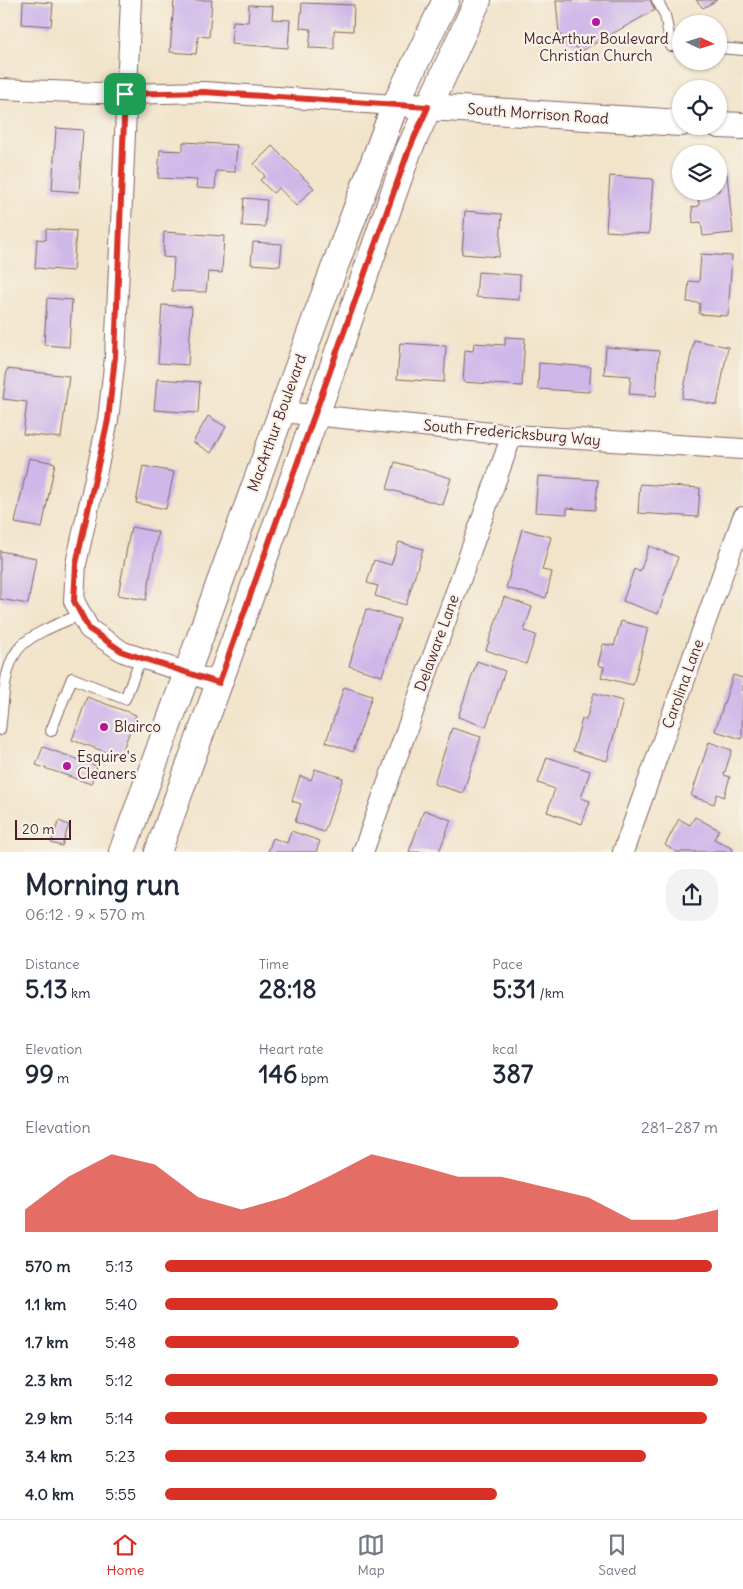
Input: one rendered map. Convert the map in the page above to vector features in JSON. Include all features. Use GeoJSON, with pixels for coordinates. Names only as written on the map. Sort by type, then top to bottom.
{"type":"FeatureCollection","features":[{"type":"Feature","properties":{"kind":"street"},"geometry":{"type":"LineString","coordinates":[[131,0],[125,94],[115,357],[108,420],[76,564],[74,601],[89,629],[123,652],[219,683]]}},
{"type":"Feature","properties":{"kind":"street","name":"MacArthur Boulevard"},"geometry":{"type":"LineString","coordinates":[[122,852],[395,105],[446,0]]}},
{"type":"Feature","properties":{"kind":"street"},"geometry":{"type":"LineString","coordinates":[[158,852],[316,415],[408,152],[478,0]]}},
{"type":"Feature","properties":{"kind":"street"},"geometry":{"type":"LineString","coordinates":[[0,89],[125,94],[204,92],[395,105]]}},
{"type":"Feature","properties":{"kind":"street","name":"South Morrison Road"},"geometry":{"type":"LineString","coordinates":[[395,105],[672,122]]}},
{"type":"Feature","properties":{"kind":"street"},"geometry":{"type":"LineString","coordinates":[[727,125],[743,126]]}},
{"type":"Feature","properties":{"kind":"street","name":"South Fredericksburg Way"},"geometry":{"type":"LineString","coordinates":[[282,412],[512,435],[743,449]]}},
{"type":"Feature","properties":{"kind":"street","name":"Delaware Lane"},"geometry":{"type":"LineString","coordinates":[[363,852],[512,435]]}},
{"type":"Feature","properties":{"kind":"street","name":"Carolina Lane"},"geometry":{"type":"LineString","coordinates":[[623,852],[743,517]]}},
{"type":"Feature","properties":{"kind":"lane"},"geometry":{"type":"LineString","coordinates":[[657,0],[665,15],[672,46]]}},
{"type":"Feature","properties":{"kind":"lane"},"geometry":{"type":"LineString","coordinates":[[728,49],[743,50]]}},
{"type":"Feature","properties":{"kind":"lane"},"geometry":{"type":"LineString","coordinates":[[0,730],[9,667],[22,645],[43,632],[81,614]]}},
{"type":"Feature","properties":{"kind":"lane"},"geometry":{"type":"LineString","coordinates":[[51,731],[72,678],[124,699],[141,658]]}},
{"type":"Feature","properties":{"kind":"building"},"geometry":{"type":"Polygon","coordinates":[[[174,0],[212,0],[209,37],[198,36],[196,54],[170,52],[174,0]]]}},
{"type":"Feature","properties":{"kind":"building","name":"MacArthur Boulevard Christian Church"},"geometry":{"type":"Polygon","coordinates":[[[556,0],[650,0],[655,10],[581,51],[559,34],[556,0]]]}},
{"type":"Feature","properties":{"kind":"building"},"geometry":{"type":"Polygon","coordinates":[[[696,0],[717,0],[703,8],[696,0]]]}},
{"type":"Feature","properties":{"kind":"building"},"geometry":{"type":"Polygon","coordinates":[[[23,1],[53,3],[51,26],[22,24],[23,1]]]}},
{"type":"Feature","properties":{"kind":"building"},"geometry":{"type":"Polygon","coordinates":[[[302,3],[354,5],[353,31],[334,30],[334,49],[309,48],[311,29],[300,28],[302,3]]]}},
{"type":"Feature","properties":{"kind":"building"},"geometry":{"type":"Polygon","coordinates":[[[249,5],[273,6],[272,19],[290,20],[288,48],[231,44],[233,21],[248,22],[249,5]]]}},
{"type":"Feature","properties":{"kind":"building"},"geometry":{"type":"Polygon","coordinates":[[[56,128],[83,130],[79,192],[52,190],[56,128]]]}},
{"type":"Feature","properties":{"kind":"building"},"geometry":{"type":"Polygon","coordinates":[[[183,142],[237,145],[235,172],[216,171],[215,189],[196,188],[197,180],[158,178],[160,150],[183,151],[183,142]]]}},
{"type":"Feature","properties":{"kind":"building"},"geometry":{"type":"Polygon","coordinates":[[[272,146],[314,188],[296,206],[279,188],[273,193],[260,180],[265,176],[254,164],[272,146]]]}},
{"type":"Feature","properties":{"kind":"building"},"geometry":{"type":"Polygon","coordinates":[[[727,174],[733,233],[703,236],[701,222],[693,223],[692,207],[699,206],[699,200],[727,200],[727,174]]]}},
{"type":"Feature","properties":{"kind":"building"},"geometry":{"type":"Polygon","coordinates":[[[610,176],[653,179],[649,234],[606,231],[610,176]]]}},
{"type":"Feature","properties":{"kind":"building"},"geometry":{"type":"Polygon","coordinates":[[[244,198],[267,200],[265,227],[242,226],[244,198]]]}},
{"type":"Feature","properties":{"kind":"building"},"geometry":{"type":"Polygon","coordinates":[[[465,211],[502,214],[499,257],[462,254],[465,211]]]}},
{"type":"Feature","properties":{"kind":"building"},"geometry":{"type":"Polygon","coordinates":[[[46,229],[76,231],[73,271],[35,268],[37,239],[46,240],[46,229]]]}},
{"type":"Feature","properties":{"kind":"building"},"geometry":{"type":"Polygon","coordinates":[[[164,232],[224,236],[222,273],[208,272],[206,292],[172,291],[174,258],[163,257],[164,232]]]}},
{"type":"Feature","properties":{"kind":"building"},"geometry":{"type":"Polygon","coordinates":[[[253,242],[282,244],[280,266],[251,264],[253,242]]]}},
{"type":"Feature","properties":{"kind":"building"},"geometry":{"type":"Polygon","coordinates":[[[701,254],[732,256],[728,316],[699,314],[700,303],[687,302],[689,281],[699,282],[701,254]]]}},
{"type":"Feature","properties":{"kind":"building"},"geometry":{"type":"Polygon","coordinates":[[[478,272],[520,275],[519,300],[476,297],[478,272]]]}},
{"type":"Feature","properties":{"kind":"building"},"geometry":{"type":"Polygon","coordinates":[[[47,298],[72,300],[69,347],[44,345],[47,298]]]}},
{"type":"Feature","properties":{"kind":"building"},"geometry":{"type":"Polygon","coordinates":[[[162,305],[192,307],[188,365],[158,363],[162,305]]]}},
{"type":"Feature","properties":{"kind":"building"},"geometry":{"type":"Polygon","coordinates":[[[505,337],[525,338],[522,386],[463,382],[465,350],[473,351],[474,343],[505,345],[505,337]]]}},
{"type":"Feature","properties":{"kind":"building"},"geometry":{"type":"Polygon","coordinates":[[[694,340],[728,347],[717,405],[682,398],[694,340]]]}},
{"type":"Feature","properties":{"kind":"building"},"geometry":{"type":"Polygon","coordinates":[[[400,343],[446,346],[444,382],[397,379],[400,343]]]}},
{"type":"Feature","properties":{"kind":"building"},"geometry":{"type":"Polygon","coordinates":[[[606,347],[659,351],[656,396],[629,394],[631,376],[604,374],[606,347]]]}},
{"type":"Feature","properties":{"kind":"building"},"geometry":{"type":"Polygon","coordinates":[[[539,363],[591,367],[589,392],[538,389],[539,363]]]}},
{"type":"Feature","properties":{"kind":"building"},"geometry":{"type":"Polygon","coordinates":[[[7,369],[69,376],[61,438],[23,434],[27,402],[3,399],[7,369]]]}},
{"type":"Feature","properties":{"kind":"building"},"geometry":{"type":"Polygon","coordinates":[[[157,379],[200,382],[198,413],[154,410],[157,379]]]}},
{"type":"Feature","properties":{"kind":"building"},"geometry":{"type":"Polygon","coordinates":[[[208,416],[226,427],[211,453],[193,442],[208,416]]]}},
{"type":"Feature","properties":{"kind":"building"},"geometry":{"type":"Polygon","coordinates":[[[29,458],[55,463],[42,528],[15,523],[29,458]]]}},
{"type":"Feature","properties":{"kind":"building"},"geometry":{"type":"Polygon","coordinates":[[[395,462],[451,478],[443,505],[387,489],[395,462]]]}},
{"type":"Feature","properties":{"kind":"building"},"geometry":{"type":"Polygon","coordinates":[[[143,466],[174,472],[166,509],[136,503],[143,466]]]}},
{"type":"Feature","properties":{"kind":"building"},"geometry":{"type":"Polygon","coordinates":[[[538,476],[598,480],[595,510],[567,508],[567,514],[535,512],[538,476]]]}},
{"type":"Feature","properties":{"kind":"building"},"geometry":{"type":"Polygon","coordinates":[[[640,484],[700,488],[698,517],[638,513],[640,484]]]}},
{"type":"Feature","properties":{"kind":"building"},"geometry":{"type":"Polygon","coordinates":[[[131,527],[158,532],[146,600],[118,595],[131,527]]]}},
{"type":"Feature","properties":{"kind":"building"},"geometry":{"type":"Polygon","coordinates":[[[522,529],[551,537],[542,570],[552,572],[546,598],[506,588],[522,529]]]}},
{"type":"Feature","properties":{"kind":"building"},"geometry":{"type":"Polygon","coordinates":[[[399,542],[423,549],[406,605],[375,596],[378,586],[367,583],[374,560],[391,565],[399,542]]]}},
{"type":"Feature","properties":{"kind":"building"},"geometry":{"type":"Polygon","coordinates":[[[649,546],[678,557],[658,614],[623,601],[634,569],[640,572],[649,546]]]}},
{"type":"Feature","properties":{"kind":"building"},"geometry":{"type":"Polygon","coordinates":[[[0,551],[36,558],[28,604],[0,599],[0,551]]]}},
{"type":"Feature","properties":{"kind":"building"},"geometry":{"type":"Polygon","coordinates":[[[504,597],[532,607],[524,631],[536,635],[526,664],[486,650],[504,597]]]}},
{"type":"Feature","properties":{"kind":"building"},"geometry":{"type":"Polygon","coordinates":[[[366,609],[400,619],[382,676],[349,666],[366,609]]]}},
{"type":"Feature","properties":{"kind":"building"},"geometry":{"type":"Polygon","coordinates":[[[621,621],[648,628],[633,685],[601,677],[604,667],[598,665],[603,644],[614,646],[621,621]]]}},
{"type":"Feature","properties":{"kind":"building"},"geometry":{"type":"Polygon","coordinates":[[[477,661],[505,671],[486,727],[458,717],[477,661]]]}},
{"type":"Feature","properties":{"kind":"building"},"geometry":{"type":"Polygon","coordinates":[[[733,675],[743,678],[742,739],[715,731],[733,675]]]}},
{"type":"Feature","properties":{"kind":"building"},"geometry":{"type":"Polygon","coordinates":[[[344,687],[372,696],[353,752],[326,742],[344,687]]]}},
{"type":"Feature","properties":{"kind":"building"},"geometry":{"type":"Polygon","coordinates":[[[594,693],[623,701],[607,761],[573,751],[582,719],[586,720],[594,693]]]}},
{"type":"Feature","properties":{"kind":"building","name":"Blairco"},"geometry":{"type":"Polygon","coordinates":[[[87,697],[136,715],[120,757],[72,740],[87,697]]]}},
{"type":"Feature","properties":{"kind":"building"},"geometry":{"type":"Polygon","coordinates":[[[452,728],[481,737],[463,793],[434,784],[452,728]]]}},
{"type":"Feature","properties":{"kind":"building"},"geometry":{"type":"Polygon","coordinates":[[[709,742],[732,750],[724,775],[730,777],[724,797],[717,794],[714,804],[691,796],[709,742]]]}},
{"type":"Feature","properties":{"kind":"building","name":"Esquire's Cleaners"},"geometry":{"type":"Polygon","coordinates":[[[43,747],[97,766],[91,784],[36,765],[43,747]]]}},
{"type":"Feature","properties":{"kind":"building"},"geometry":{"type":"Polygon","coordinates":[[[547,757],[590,771],[581,798],[590,801],[582,824],[547,812],[555,789],[538,783],[547,757]]]}},
{"type":"Feature","properties":{"kind":"building"},"geometry":{"type":"Polygon","coordinates":[[[315,769],[343,778],[324,832],[295,822],[301,804],[292,801],[300,776],[311,780],[315,769]]]}},
{"type":"Feature","properties":{"kind":"building"},"geometry":{"type":"Polygon","coordinates":[[[424,810],[451,820],[439,852],[409,852],[424,810]]]}},
{"type":"Feature","properties":{"kind":"building"},"geometry":{"type":"Polygon","coordinates":[[[695,817],[719,830],[714,839],[733,849],[732,852],[676,852],[665,845],[679,819],[690,825],[695,817]]]}},
{"type":"Feature","properties":{"kind":"building"},"geometry":{"type":"Polygon","coordinates":[[[59,821],[69,825],[62,846],[51,843],[59,821]]]}},
{"type":"Feature","properties":{"kind":"building"},"geometry":{"type":"Polygon","coordinates":[[[291,831],[320,841],[316,852],[268,852],[273,838],[287,843],[291,831]]]}},
{"type":"Feature","properties":{"kind":"place","name":"MacArthur Boulevard Christian Church"},"geometry":{"type":"Point","coordinates":[596,22]}},
{"type":"Feature","properties":{"kind":"place","name":"Blairco"},"geometry":{"type":"Point","coordinates":[104,727]}},
{"type":"Feature","properties":{"kind":"place","name":"Esquire's Cleaners"},"geometry":{"type":"Point","coordinates":[67,766]}},
{"type":"Feature","properties":{"kind":"route"},"geometry":{"type":"LineString","coordinates":[[204,92],[428,107],[408,152],[316,415],[219,683],[123,652],[89,629],[74,601],[76,564],[108,420],[115,357],[125,94],[204,92]]}}]}
